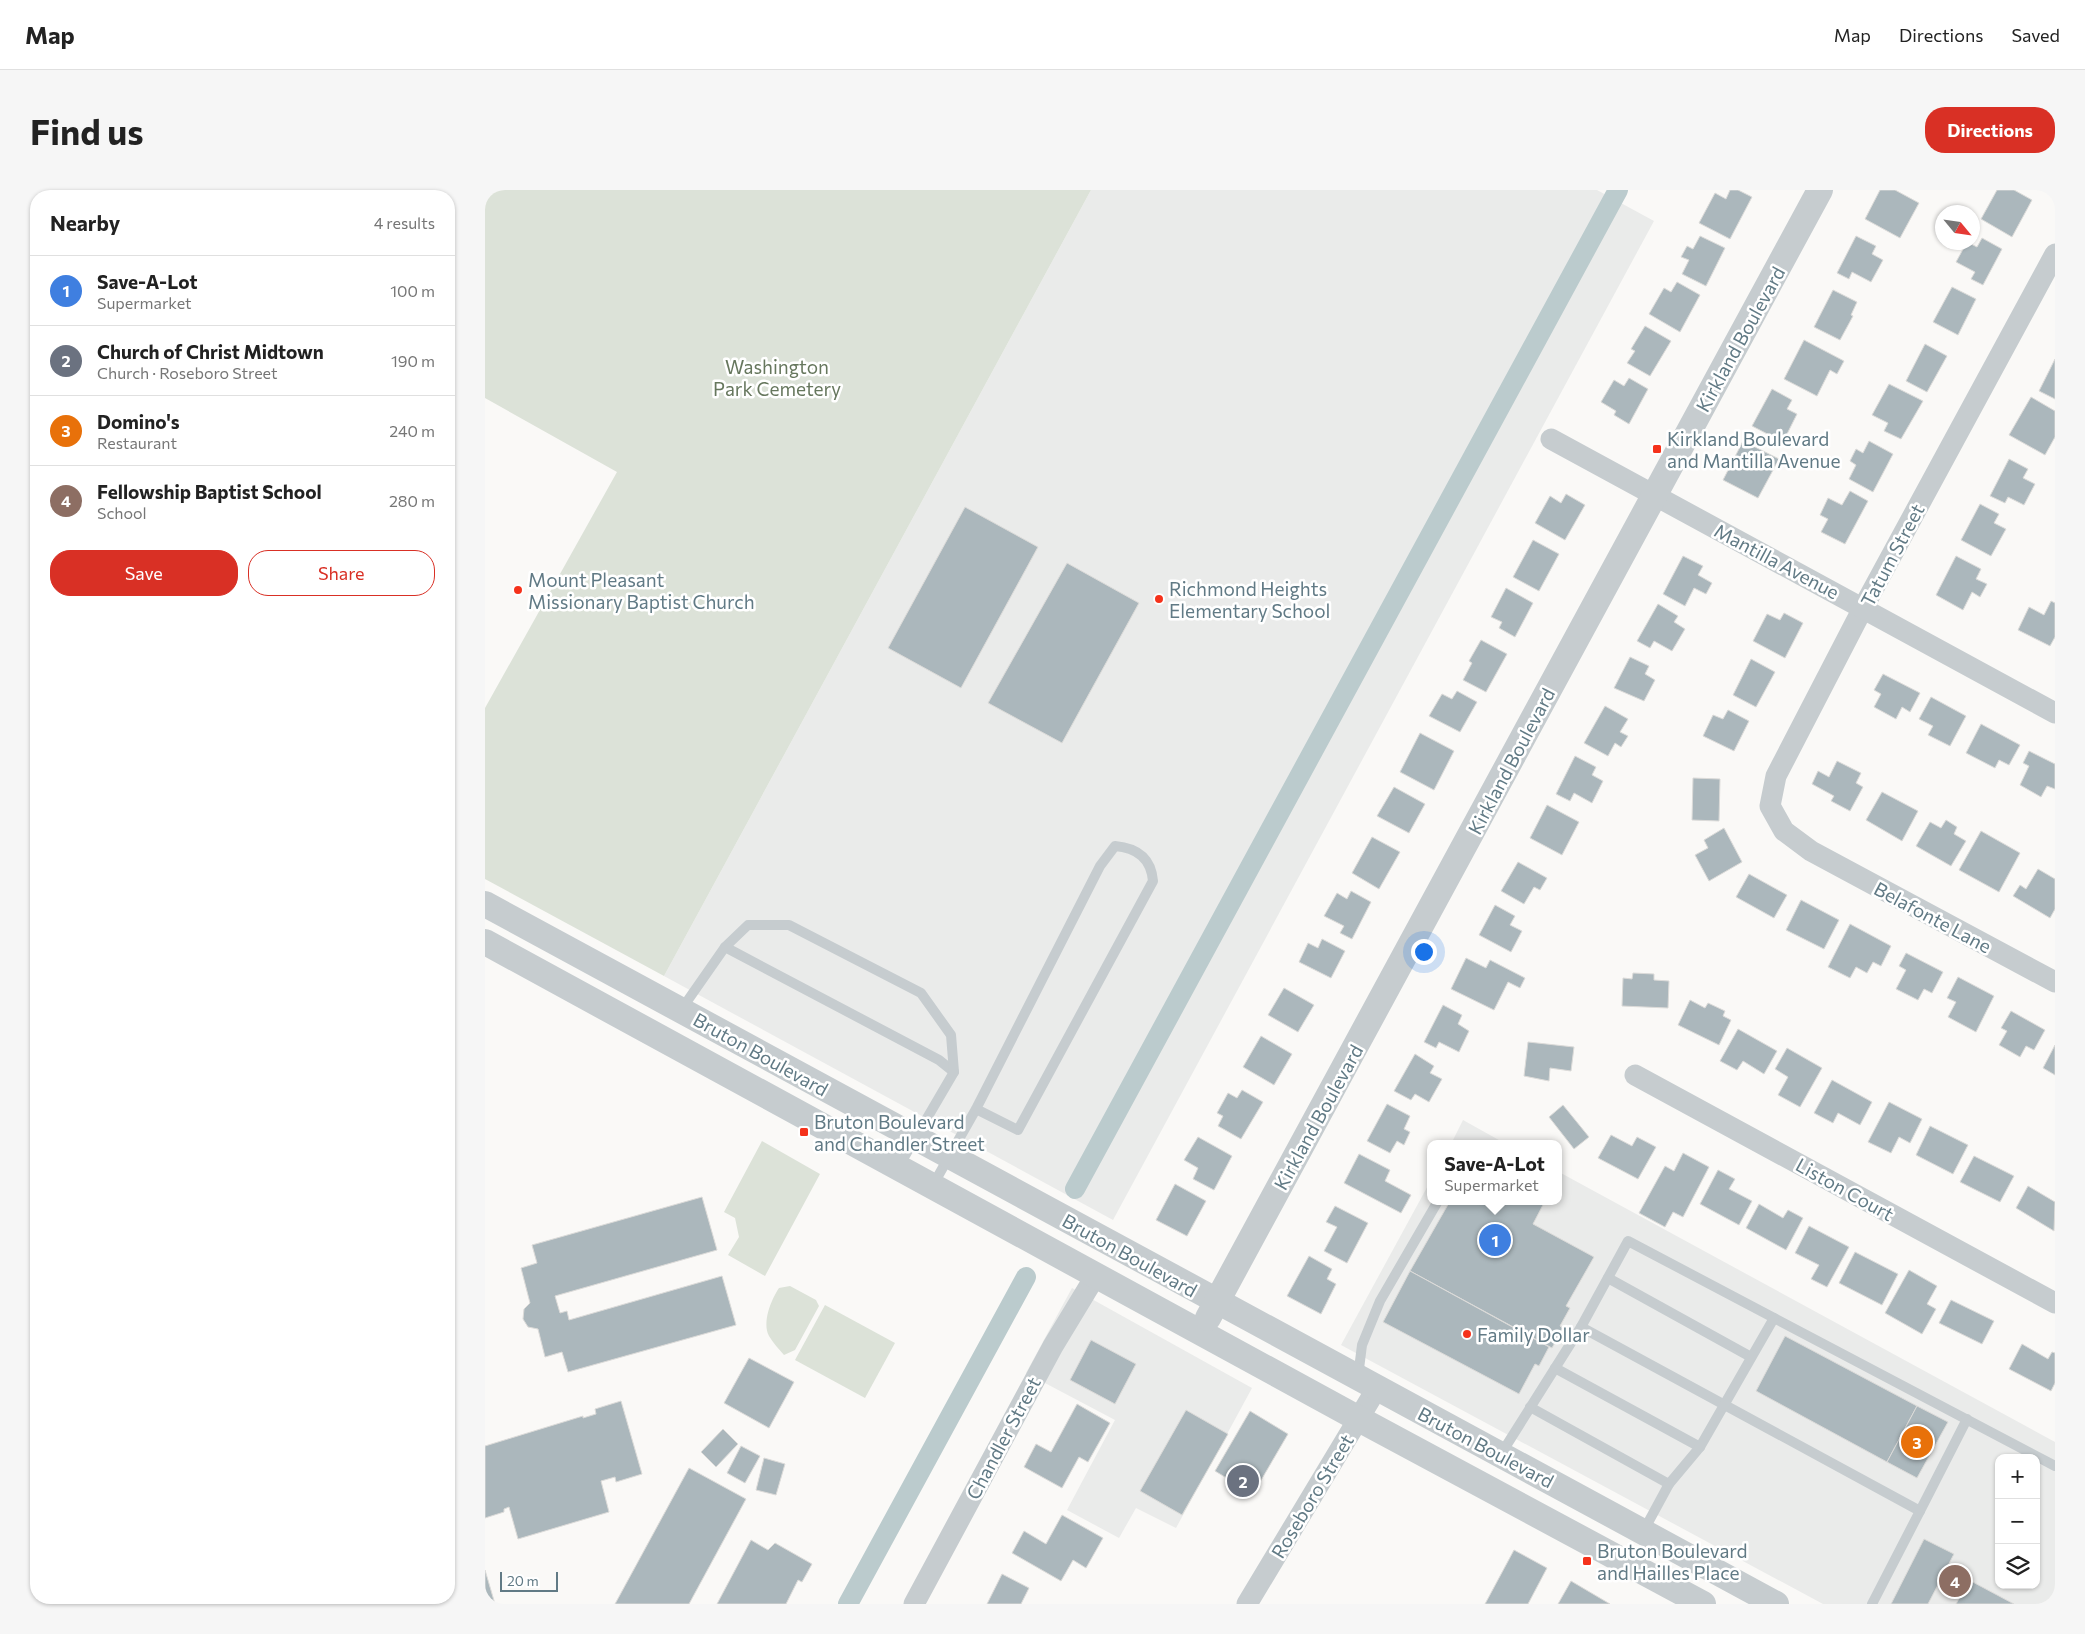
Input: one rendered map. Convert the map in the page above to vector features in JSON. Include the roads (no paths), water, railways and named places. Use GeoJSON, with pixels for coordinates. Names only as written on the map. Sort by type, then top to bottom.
{"type":"FeatureCollection","features":[{"type":"Feature","properties":{"kind":"street","name":"Kirkland Boulevard"},"geometry":{"type":"LineString","coordinates":[[1200,1331],[1821,190]]}},
{"type":"Feature","properties":{"kind":"street","name":"Tatum Street"},"geometry":{"type":"LineString","coordinates":[[1811,851],[1784,831],[1770,806],[1776,776],[1863,608],[2055,254]]}},
{"type":"Feature","properties":{"kind":"street","name":"Mantilla Avenue"},"geometry":{"type":"LineString","coordinates":[[1551,439],[2055,714]]}},
{"type":"Feature","properties":{"kind":"street","name":"Belafonte Lane"},"geometry":{"type":"LineString","coordinates":[[1811,851],[2055,982]]}},
{"type":"Feature","properties":{"kind":"street","name":"Bruton Boulevard"},"geometry":{"type":"LineString","coordinates":[[485,904],[1776,1604]]}},
{"type":"Feature","properties":{"kind":"street","name":"Bruton Boulevard"},"geometry":{"type":"LineString","coordinates":[[485,942],[1359,1419],[1703,1604]]}},
{"type":"Feature","properties":{"kind":"street"},"geometry":{"type":"LineString","coordinates":[[664,1040],[681,1011]]}},
{"type":"Feature","properties":{"kind":"street","name":"Liston Court"},"geometry":{"type":"LineString","coordinates":[[1635,1075],[2055,1303]]}},
{"type":"Feature","properties":{"kind":"street","name":"Chandler Street"},"geometry":{"type":"LineString","coordinates":[[914,1604],[1048,1355],[1096,1275]]}},
{"type":"Feature","properties":{"kind":"street","name":"Roseboro Street"},"geometry":{"type":"LineString","coordinates":[[1247,1604],[1359,1419],[1368,1383]]}},
{"type":"Feature","properties":{"kind":"street"},"geometry":{"type":"LineString","coordinates":[[1627,1563],[1643,1532]]}},
{"type":"Feature","properties":{"kind":"lane"},"geometry":{"type":"LineString","coordinates":[[932,1186],[976,1109],[1100,866],[1115,846],[1130,847],[1141,854],[1149,863],[1153,881],[1018,1130],[976,1109]]}},
{"type":"Feature","properties":{"kind":"lane"},"geometry":{"type":"LineString","coordinates":[[681,1011],[725,947],[748,925],[789,925],[921,993],[951,1035],[954,1072],[898,1167]]}},
{"type":"Feature","properties":{"kind":"lane"},"geometry":{"type":"LineString","coordinates":[[725,947],[939,1060],[954,1072]]}},
{"type":"Feature","properties":{"kind":"lane"},"geometry":{"type":"LineString","coordinates":[[1368,1383],[1363,1345],[1380,1302],[1436,1205]]}},
{"type":"Feature","properties":{"kind":"lane"},"geometry":{"type":"LineString","coordinates":[[1500,1455],[1581,1327],[1628,1241],[2055,1466]]}},
{"type":"Feature","properties":{"kind":"lane"},"geometry":{"type":"LineString","coordinates":[[1608,1278],[1751,1357]]}},
{"type":"Feature","properties":{"kind":"lane"},"geometry":{"type":"LineString","coordinates":[[1643,1532],[1669,1484],[1700,1447],[1774,1318]]}},
{"type":"Feature","properties":{"kind":"lane"},"geometry":{"type":"LineString","coordinates":[[1581,1327],[1920,1512]]}},
{"type":"Feature","properties":{"kind":"lane"},"geometry":{"type":"LineString","coordinates":[[1555,1368],[1700,1447]]}},
{"type":"Feature","properties":{"kind":"lane"},"geometry":{"type":"LineString","coordinates":[[1530,1407],[1669,1484]]}},
{"type":"Feature","properties":{"kind":"lane"},"geometry":{"type":"LineString","coordinates":[[1872,1604],[1967,1419]]}},
{"type":"Feature","properties":{"kind":"waterway"},"geometry":{"type":"LineString","coordinates":[[1075,1189],[1618,190]]}},
{"type":"Feature","properties":{"kind":"waterway"},"geometry":{"type":"LineString","coordinates":[[848,1604],[1026,1277]]}},
{"type":"Feature","properties":{"kind":"place","name":"Kirkland Boulevard and Mantilla Avenue"},"geometry":{"type":"Point","coordinates":[1657,449]}},
{"type":"Feature","properties":{"kind":"place","name":"Mount Pleasant Missionary Baptist Church"},"geometry":{"type":"Point","coordinates":[518,590]}},
{"type":"Feature","properties":{"kind":"place","name":"Richmond Heights Elementary School"},"geometry":{"type":"Point","coordinates":[1159,599]}},
{"type":"Feature","properties":{"kind":"place","name":"Bruton Boulevard and Chandler Street"},"geometry":{"type":"Point","coordinates":[804,1132]}},
{"type":"Feature","properties":{"kind":"place","name":"Save-A-Lot"},"geometry":{"type":"Point","coordinates":[1495,1240]}},
{"type":"Feature","properties":{"kind":"place","name":"Family Dollar"},"geometry":{"type":"Point","coordinates":[1467,1334]}},
{"type":"Feature","properties":{"kind":"place","name":"Domino's"},"geometry":{"type":"Point","coordinates":[1917,1442]}},
{"type":"Feature","properties":{"kind":"place","name":"Church of Christ Midtown"},"geometry":{"type":"Point","coordinates":[1243,1481]}},
{"type":"Feature","properties":{"kind":"place","name":"Bruton Boulevard and Hailles Place"},"geometry":{"type":"Point","coordinates":[1587,1561]}},
{"type":"Feature","properties":{"kind":"place","name":"Fellowship Baptist School"},"geometry":{"type":"Point","coordinates":[1955,1581]}},
{"type":"Feature","properties":{"kind":"park label","name":"Washington Park Cemetery"},"geometry":{"type":"Point","coordinates":[777,377]}}]}
